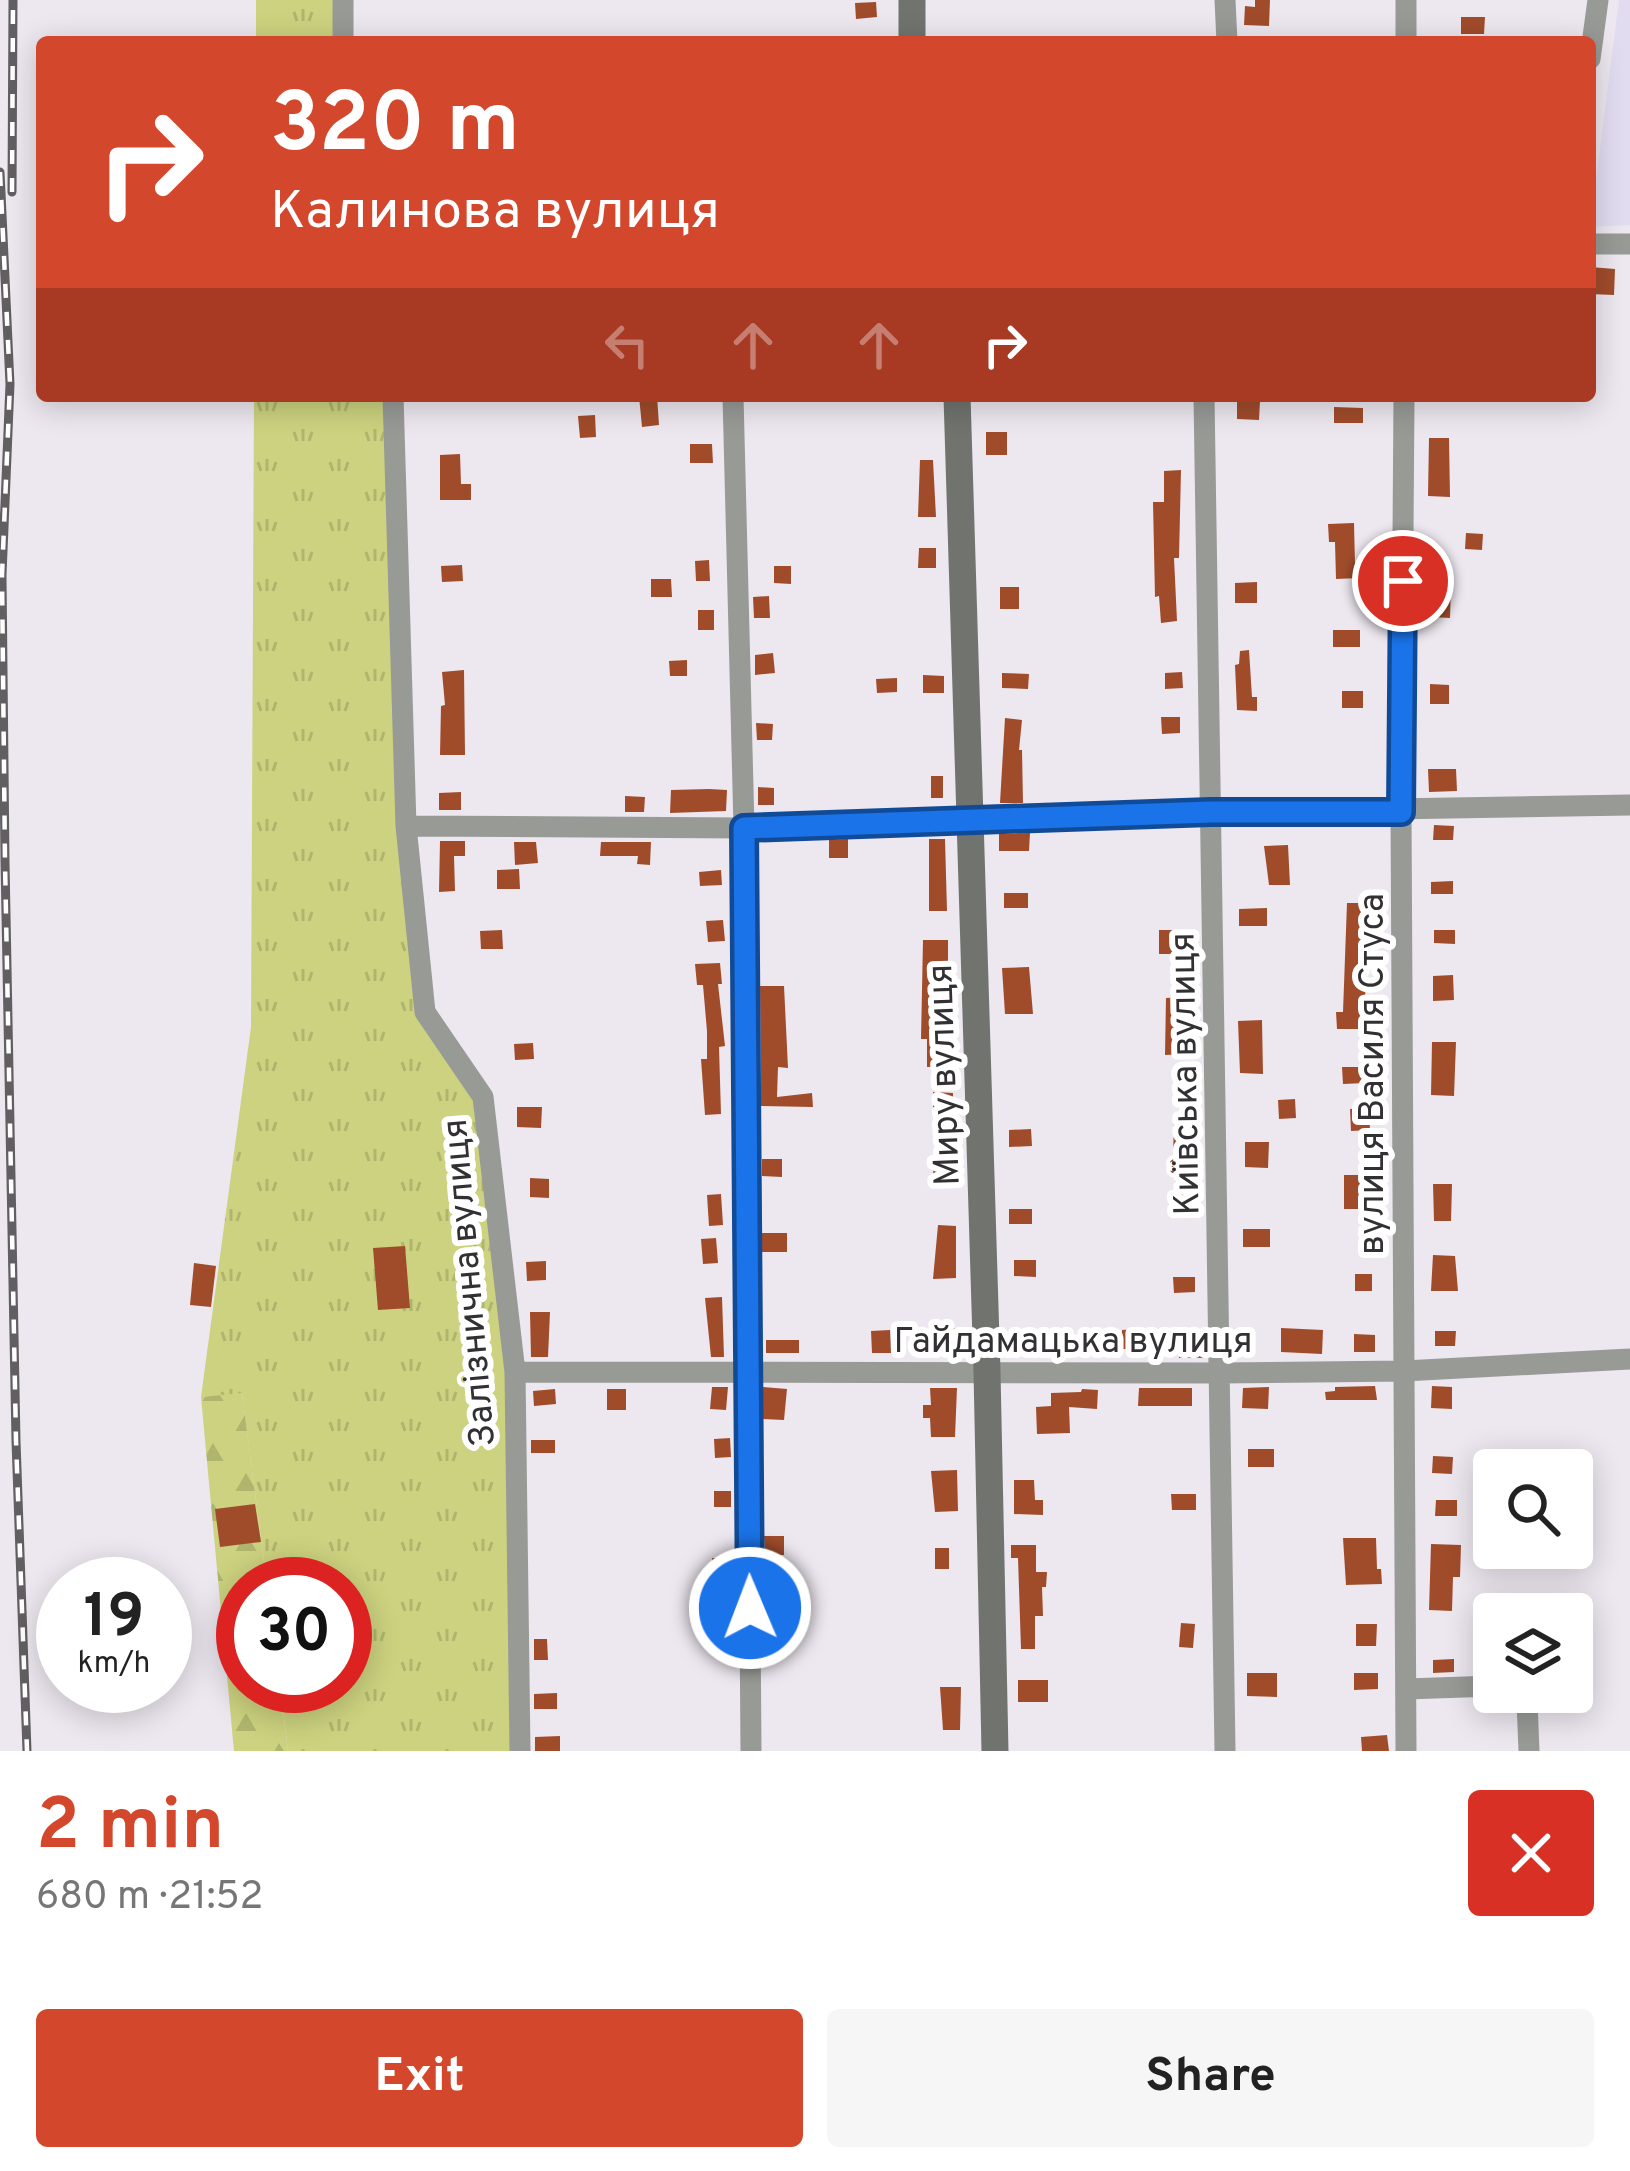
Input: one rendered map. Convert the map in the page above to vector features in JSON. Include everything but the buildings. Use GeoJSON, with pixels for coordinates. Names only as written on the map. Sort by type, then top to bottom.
{"type":"FeatureCollection","features":[{"type":"Feature","properties":{"kind":"main road"},"geometry":{"type":"LineString","coordinates":[[911,0],[912,36]]}},
{"type":"Feature","properties":{"kind":"main road","name":"Миру вулиця"},"geometry":{"type":"LineString","coordinates":[[956,402],[995,1751]]}},
{"type":"Feature","properties":{"kind":"street"},"geometry":{"type":"LineString","coordinates":[[343,0],[343,36]]}},
{"type":"Feature","properties":{"kind":"street"},"geometry":{"type":"LineString","coordinates":[[1226,0],[1227,36]]}},
{"type":"Feature","properties":{"kind":"street"},"geometry":{"type":"LineString","coordinates":[[1406,0],[1406,36]]}},
{"type":"Feature","properties":{"kind":"street"},"geometry":{"type":"LineString","coordinates":[[1593,36],[1598,0]]}},
{"type":"Feature","properties":{"kind":"street"},"geometry":{"type":"LineString","coordinates":[[1596,244],[1630,244]]}},
{"type":"Feature","properties":{"kind":"street","name":"Залізнична вулиця"},"geometry":{"type":"LineString","coordinates":[[393,402],[406,826],[425,1012],[482,1096],[515,1372],[520,1751]]}},
{"type":"Feature","properties":{"kind":"street"},"geometry":{"type":"LineString","coordinates":[[733,402],[744,828],[751,1751]]}},
{"type":"Feature","properties":{"kind":"street","name":"Київська вулиця"},"geometry":{"type":"LineString","coordinates":[[1204,402],[1225,1751]]}},
{"type":"Feature","properties":{"kind":"street","name":"вулиця Василя Стуса"},"geometry":{"type":"LineString","coordinates":[[1404,402],[1406,1751]]}},
{"type":"Feature","properties":{"kind":"street"},"geometry":{"type":"LineString","coordinates":[[406,826],[744,828],[1211,812],[1630,805]]}},
{"type":"Feature","properties":{"kind":"street","name":"Гайдамацька вулиця"},"geometry":{"type":"LineString","coordinates":[[515,1372],[1404,1371],[1630,1359]]}},
{"type":"Feature","properties":{"kind":"street"},"geometry":{"type":"LineString","coordinates":[[1406,1689],[1473,1687]]}},
{"type":"Feature","properties":{"kind":"street"},"geometry":{"type":"LineString","coordinates":[[1527,1713],[1529,1751]]}},
{"type":"Feature","properties":{"kind":"shaded area"},"geometry":{"type":"Polygon","coordinates":[[[1619,0],[1630,0],[1630,225],[1596,227],[1596,180],[1619,0]]]}},
{"type":"Feature","properties":{"kind":"green space"},"geometry":{"type":"Polygon","coordinates":[[[256,0],[343,0],[343,36],[256,36],[256,0]]]}},
{"type":"Feature","properties":{"kind":"green space"},"geometry":{"type":"Polygon","coordinates":[[[254,402],[395,402],[425,1011],[483,1097],[515,1372],[520,1751],[288,1751],[283,1713],[372,1713],[372,1557],[263,1557],[242,1394],[201,1397],[251,1027],[254,402]]]}},
{"type":"Feature","properties":{"kind":"green space"},"geometry":{"type":"Polygon","coordinates":[[[242,1393],[263,1557],[216,1558],[201,1397],[242,1393]]]}},
{"type":"Feature","properties":{"kind":"green space"},"geometry":{"type":"Polygon","coordinates":[[[230,1713],[283,1713],[288,1751],[234,1751],[230,1713]]]}},
{"type":"Feature","properties":{"kind":"railway"},"geometry":{"type":"LineString","coordinates":[[12,192],[13,0]]}},
{"type":"Feature","properties":{"kind":"railway"},"geometry":{"type":"LineString","coordinates":[[0,172],[10,384],[2,575],[5,862],[27,1751]]}},
{"type":"Feature","properties":{"kind":"route"},"geometry":{"type":"LineString","coordinates":[[750,1608],[744,828],[1211,812],[1401,812],[1403,581]]}}]}
